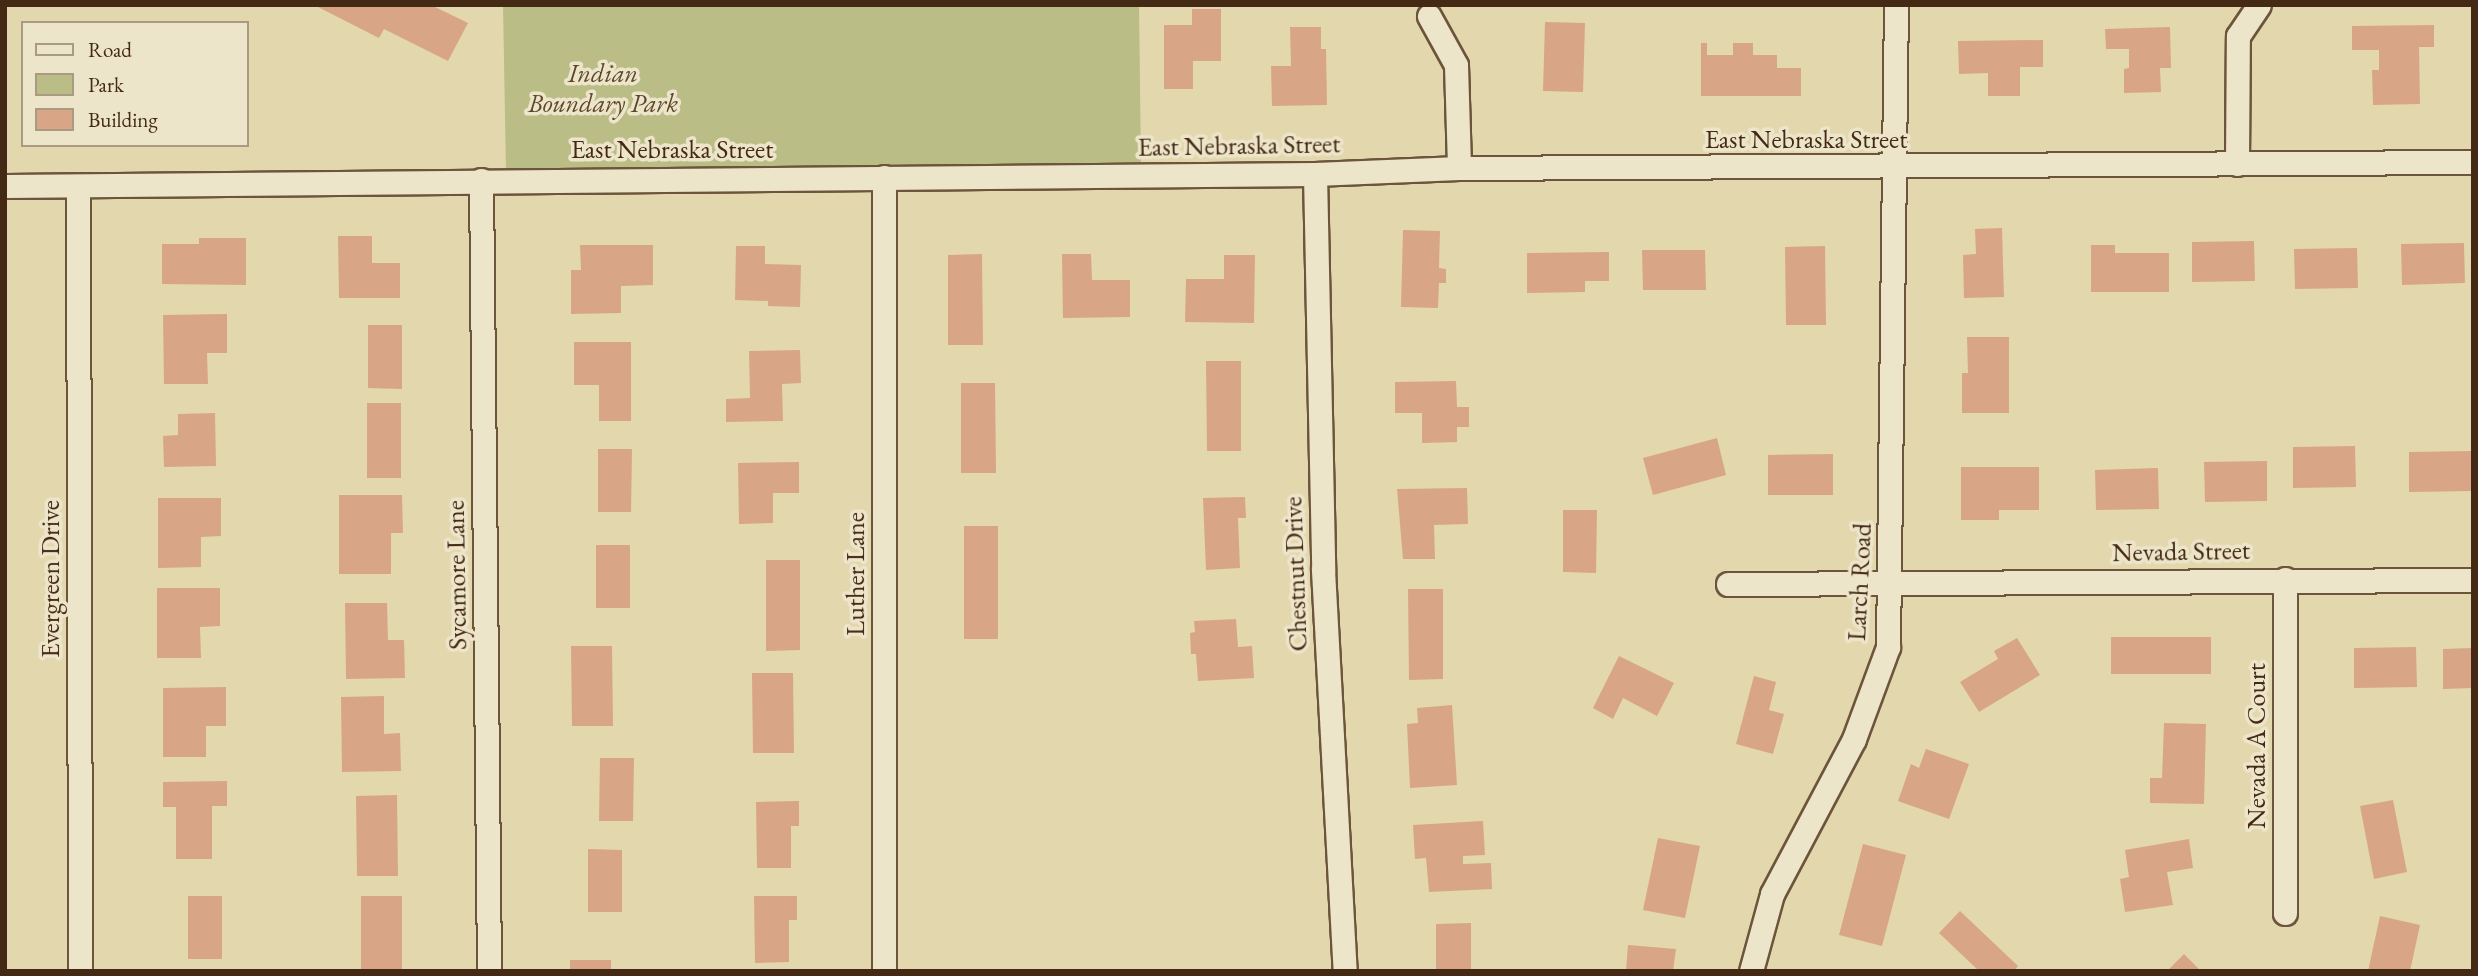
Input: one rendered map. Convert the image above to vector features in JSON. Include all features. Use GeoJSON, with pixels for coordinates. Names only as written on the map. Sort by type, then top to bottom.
{"type":"FeatureCollection","features":[{"type":"Feature","properties":{"kind":"street","name":"Larch Road"},"geometry":{"type":"LineString","coordinates":[[1751,971],[1772,894],[1854,739],[1888,647],[1891,584],[1896,5]]}},
{"type":"Feature","properties":{"kind":"street"},"geometry":{"type":"LineString","coordinates":[[2237,164],[2238,36],[2259,5]]}},
{"type":"Feature","properties":{"kind":"street"},"geometry":{"type":"LineString","coordinates":[[1429,16],[1455,65],[1459,168]]}},
{"type":"Feature","properties":{"kind":"street","name":"East Nebraska Street"},"geometry":{"type":"LineString","coordinates":[[5,186],[1315,174],[1459,168],[1895,168],[2473,163]]}},
{"type":"Feature","properties":{"kind":"street","name":"Chestnut Drive"},"geometry":{"type":"LineString","coordinates":[[1315,174],[1322,570],[1345,971]]}},
{"type":"Feature","properties":{"kind":"street","name":"Luther Lane"},"geometry":{"type":"LineString","coordinates":[[884,177],[884,971]]}},
{"type":"Feature","properties":{"kind":"street","name":"Sycamore Lane"},"geometry":{"type":"LineString","coordinates":[[481,180],[489,971]]}},
{"type":"Feature","properties":{"kind":"street","name":"Evergreen Drive"},"geometry":{"type":"LineString","coordinates":[[78,186],[80,971]]}},
{"type":"Feature","properties":{"kind":"street","name":"Nevada A Court"},"geometry":{"type":"LineString","coordinates":[[2285,579],[2285,913]]}},
{"type":"Feature","properties":{"kind":"street","name":"Nevada Street"},"geometry":{"type":"LineString","coordinates":[[1728,584],[2473,580]]}},
{"type":"Feature","properties":{"kind":"green space","name":"Indian Boundary Park"},"geometry":{"type":"Polygon","coordinates":[[[503,5],[1139,5],[1141,168],[506,173],[503,5]]]}},
{"type":"Feature","properties":{"kind":"building"},"geometry":{"type":"Polygon","coordinates":[[[314,5],[431,5],[468,23],[448,61],[384,29],[379,38],[314,5]]]}},
{"type":"Feature","properties":{"kind":"building"},"geometry":{"type":"Polygon","coordinates":[[[1192,9],[1221,9],[1221,61],[1193,61],[1193,89],[1164,89],[1164,25],[1192,25],[1192,9]]]}},
{"type":"Feature","properties":{"kind":"building"},"geometry":{"type":"Polygon","coordinates":[[[1545,22],[1585,23],[1583,92],[1543,91],[1545,22]]]}},
{"type":"Feature","properties":{"kind":"building"},"geometry":{"type":"Polygon","coordinates":[[[2434,25],[2434,47],[2419,47],[2420,104],[2373,105],[2372,70],[2379,70],[2379,50],[2352,50],[2352,26],[2434,25]]]}},
{"type":"Feature","properties":{"kind":"building"},"geometry":{"type":"Polygon","coordinates":[[[1290,27],[1321,27],[1321,49],[1326,49],[1327,105],[1272,106],[1271,66],[1291,66],[1290,27]]]}},
{"type":"Feature","properties":{"kind":"building"},"geometry":{"type":"Polygon","coordinates":[[[2170,27],[2171,68],[2160,68],[2161,92],[2124,93],[2124,69],[2129,68],[2129,49],[2106,49],[2105,29],[2170,27]]]}},
{"type":"Feature","properties":{"kind":"building"},"geometry":{"type":"Polygon","coordinates":[[[2043,40],[2043,67],[2020,67],[2020,96],[1988,96],[1988,73],[1959,74],[1958,41],[2043,40]]]}},
{"type":"Feature","properties":{"kind":"building"},"geometry":{"type":"Polygon","coordinates":[[[1701,43],[1707,43],[1707,55],[1733,55],[1733,43],[1753,43],[1753,55],[1777,55],[1777,68],[1801,68],[1801,96],[1701,96],[1701,43]]]}},
{"type":"Feature","properties":{"kind":"building"},"geometry":{"type":"Polygon","coordinates":[[[2002,228],[2004,297],[1964,298],[1963,255],[1976,254],[1975,229],[2002,228]]]}},
{"type":"Feature","properties":{"kind":"building"},"geometry":{"type":"Polygon","coordinates":[[[1403,230],[1440,231],[1439,268],[1446,269],[1446,283],[1439,283],[1438,308],[1401,307],[1403,230]]]}},
{"type":"Feature","properties":{"kind":"building"},"geometry":{"type":"Polygon","coordinates":[[[338,236],[372,236],[372,263],[400,263],[400,298],[339,298],[338,236]]]}},
{"type":"Feature","properties":{"kind":"building"},"geometry":{"type":"Polygon","coordinates":[[[199,238],[246,238],[246,285],[162,284],[162,244],[199,244],[199,238]]]}},
{"type":"Feature","properties":{"kind":"building"},"geometry":{"type":"Polygon","coordinates":[[[2254,241],[2255,281],[2192,282],[2192,242],[2254,241]]]}},
{"type":"Feature","properties":{"kind":"building"},"geometry":{"type":"Polygon","coordinates":[[[2464,243],[2465,283],[2402,285],[2401,244],[2464,243]]]}},
{"type":"Feature","properties":{"kind":"building"},"geometry":{"type":"Polygon","coordinates":[[[580,245],[653,245],[653,285],[621,286],[621,313],[571,314],[571,270],[581,270],[580,245]]]}},
{"type":"Feature","properties":{"kind":"building"},"geometry":{"type":"Polygon","coordinates":[[[2091,245],[2115,245],[2115,253],[2169,253],[2169,292],[2091,292],[2091,245]]]}},
{"type":"Feature","properties":{"kind":"building"},"geometry":{"type":"Polygon","coordinates":[[[736,246],[765,246],[765,264],[801,265],[800,307],[768,306],[768,301],[735,300],[736,246]]]}},
{"type":"Feature","properties":{"kind":"building"},"geometry":{"type":"Polygon","coordinates":[[[1825,246],[1826,325],[1786,325],[1785,247],[1825,246]]]}},
{"type":"Feature","properties":{"kind":"building"},"geometry":{"type":"Polygon","coordinates":[[[2357,248],[2358,288],[2295,289],[2294,249],[2357,248]]]}},
{"type":"Feature","properties":{"kind":"building"},"geometry":{"type":"Polygon","coordinates":[[[1642,250],[1705,250],[1706,290],[1643,290],[1642,250]]]}},
{"type":"Feature","properties":{"kind":"building"},"geometry":{"type":"Polygon","coordinates":[[[1609,252],[1609,281],[1585,281],[1585,292],[1527,293],[1527,253],[1609,252]]]}},
{"type":"Feature","properties":{"kind":"building"},"geometry":{"type":"Polygon","coordinates":[[[982,254],[983,345],[948,345],[948,255],[982,254]]]}},
{"type":"Feature","properties":{"kind":"building"},"geometry":{"type":"Polygon","coordinates":[[[1062,254],[1091,254],[1092,280],[1130,280],[1130,317],[1063,318],[1062,254]]]}},
{"type":"Feature","properties":{"kind":"building"},"geometry":{"type":"Polygon","coordinates":[[[1224,255],[1255,255],[1254,323],[1185,322],[1186,279],[1224,279],[1224,255]]]}},
{"type":"Feature","properties":{"kind":"building"},"geometry":{"type":"Polygon","coordinates":[[[227,314],[227,353],[207,353],[208,384],[164,384],[163,315],[227,314]]]}},
{"type":"Feature","properties":{"kind":"building"},"geometry":{"type":"Polygon","coordinates":[[[368,325],[402,325],[402,389],[368,388],[368,325]]]}},
{"type":"Feature","properties":{"kind":"building"},"geometry":{"type":"Polygon","coordinates":[[[1967,337],[2009,337],[2009,413],[1962,413],[1962,373],[1968,373],[1967,337]]]}},
{"type":"Feature","properties":{"kind":"building"},"geometry":{"type":"Polygon","coordinates":[[[574,342],[631,342],[631,421],[599,421],[599,385],[574,385],[574,342]]]}},
{"type":"Feature","properties":{"kind":"building"},"geometry":{"type":"Polygon","coordinates":[[[800,350],[801,383],[782,384],[783,421],[726,422],[726,399],[750,398],[749,351],[800,350]]]}},
{"type":"Feature","properties":{"kind":"building"},"geometry":{"type":"Polygon","coordinates":[[[1206,361],[1241,361],[1241,451],[1207,451],[1206,361]]]}},
{"type":"Feature","properties":{"kind":"building"},"geometry":{"type":"Polygon","coordinates":[[[1456,381],[1457,407],[1469,407],[1469,427],[1457,427],[1457,442],[1422,443],[1422,413],[1395,413],[1395,382],[1456,381]]]}},
{"type":"Feature","properties":{"kind":"building"},"geometry":{"type":"Polygon","coordinates":[[[961,383],[995,383],[996,473],[961,473],[961,383]]]}},
{"type":"Feature","properties":{"kind":"building"},"geometry":{"type":"Polygon","coordinates":[[[367,403],[401,403],[401,478],[367,478],[367,403]]]}},
{"type":"Feature","properties":{"kind":"building"},"geometry":{"type":"Polygon","coordinates":[[[215,413],[216,466],[164,467],[163,436],[178,435],[178,414],[215,413]]]}},
{"type":"Feature","properties":{"kind":"building"},"geometry":{"type":"Polygon","coordinates":[[[1717,438],[1726,475],[1653,495],[1643,458],[1717,438]]]}},
{"type":"Feature","properties":{"kind":"building"},"geometry":{"type":"Polygon","coordinates":[[[2355,446],[2356,487],[2293,488],[2293,447],[2355,446]]]}},
{"type":"Feature","properties":{"kind":"building"},"geometry":{"type":"Polygon","coordinates":[[[598,449],[632,449],[631,512],[598,512],[598,449]]]}},
{"type":"Feature","properties":{"kind":"building"},"geometry":{"type":"Polygon","coordinates":[[[2472,451],[2472,491],[2409,492],[2409,452],[2472,451]]]}},
{"type":"Feature","properties":{"kind":"building"},"geometry":{"type":"Polygon","coordinates":[[[1833,454],[1833,495],[1768,495],[1768,455],[1833,454]]]}},
{"type":"Feature","properties":{"kind":"building"},"geometry":{"type":"Polygon","coordinates":[[[2267,461],[2267,501],[2205,502],[2204,462],[2267,461]]]}},
{"type":"Feature","properties":{"kind":"building"},"geometry":{"type":"Polygon","coordinates":[[[799,462],[799,493],[773,493],[773,523],[739,524],[738,463],[799,462]]]}},
{"type":"Feature","properties":{"kind":"building"},"geometry":{"type":"Polygon","coordinates":[[[1961,467],[2039,467],[2039,510],[1999,510],[1999,520],[1961,520],[1961,467]]]}},
{"type":"Feature","properties":{"kind":"building"},"geometry":{"type":"Polygon","coordinates":[[[2158,468],[2159,509],[2096,510],[2095,470],[2158,468]]]}},
{"type":"Feature","properties":{"kind":"building"},"geometry":{"type":"Polygon","coordinates":[[[1467,488],[1468,524],[1434,525],[1435,559],[1403,559],[1397,489],[1467,488]]]}},
{"type":"Feature","properties":{"kind":"building"},"geometry":{"type":"Polygon","coordinates":[[[339,495],[402,495],[403,533],[391,533],[391,574],[339,574],[339,495]]]}},
{"type":"Feature","properties":{"kind":"building"},"geometry":{"type":"Polygon","coordinates":[[[1245,497],[1246,518],[1238,518],[1240,568],[1206,570],[1203,498],[1245,497]]]}},
{"type":"Feature","properties":{"kind":"building"},"geometry":{"type":"Polygon","coordinates":[[[158,498],[221,498],[221,536],[201,537],[201,567],[158,568],[158,498]]]}},
{"type":"Feature","properties":{"kind":"building"},"geometry":{"type":"Polygon","coordinates":[[[1563,510],[1597,510],[1596,573],[1563,572],[1563,510]]]}},
{"type":"Feature","properties":{"kind":"building"},"geometry":{"type":"Polygon","coordinates":[[[964,526],[998,526],[998,639],[964,639],[964,526]]]}},
{"type":"Feature","properties":{"kind":"building"},"geometry":{"type":"Polygon","coordinates":[[[596,545],[630,545],[630,608],[596,608],[596,545]]]}},
{"type":"Feature","properties":{"kind":"building"},"geometry":{"type":"Polygon","coordinates":[[[766,560],[800,560],[800,650],[766,651],[766,560]]]}},
{"type":"Feature","properties":{"kind":"building"},"geometry":{"type":"Polygon","coordinates":[[[157,588],[220,588],[220,626],[200,627],[201,658],[157,658],[157,588]]]}},
{"type":"Feature","properties":{"kind":"building"},"geometry":{"type":"Polygon","coordinates":[[[1408,589],[1443,589],[1443,679],[1409,680],[1408,589]]]}},
{"type":"Feature","properties":{"kind":"building"},"geometry":{"type":"Polygon","coordinates":[[[345,603],[387,603],[388,640],[404,640],[405,678],[346,679],[345,603]]]}},
{"type":"Feature","properties":{"kind":"building"},"geometry":{"type":"Polygon","coordinates":[[[1236,619],[1238,647],[1252,646],[1254,678],[1198,681],[1196,654],[1191,654],[1190,633],[1195,632],[1194,621],[1236,619]]]}},
{"type":"Feature","properties":{"kind":"building"},"geometry":{"type":"Polygon","coordinates":[[[2111,637],[2211,637],[2211,674],[2111,674],[2111,637]]]}},
{"type":"Feature","properties":{"kind":"building"},"geometry":{"type":"Polygon","coordinates":[[[2017,638],[2040,675],[1979,712],[1960,682],[1998,659],[1994,651],[2017,638]]]}},
{"type":"Feature","properties":{"kind":"building"},"geometry":{"type":"Polygon","coordinates":[[[571,646],[612,646],[613,726],[572,726],[571,646]]]}},
{"type":"Feature","properties":{"kind":"building"},"geometry":{"type":"Polygon","coordinates":[[[2416,647],[2417,687],[2354,688],[2354,648],[2416,647]]]}},
{"type":"Feature","properties":{"kind":"building"},"geometry":{"type":"Polygon","coordinates":[[[2473,648],[2473,688],[2443,689],[2443,649],[2473,648]]]}},
{"type":"Feature","properties":{"kind":"building"},"geometry":{"type":"Polygon","coordinates":[[[1619,656],[1674,683],[1657,716],[1623,698],[1613,719],[1593,708],[1619,656]]]}},
{"type":"Feature","properties":{"kind":"building"},"geometry":{"type":"Polygon","coordinates":[[[752,673],[793,673],[794,753],[753,753],[752,673]]]}},
{"type":"Feature","properties":{"kind":"building"},"geometry":{"type":"Polygon","coordinates":[[[1754,676],[1776,682],[1769,710],[1784,714],[1773,754],[1736,744],[1754,676]]]}},
{"type":"Feature","properties":{"kind":"building"},"geometry":{"type":"Polygon","coordinates":[[[226,687],[226,726],[206,726],[206,757],[163,757],[163,688],[226,687]]]}},
{"type":"Feature","properties":{"kind":"building"},"geometry":{"type":"Polygon","coordinates":[[[384,696],[384,734],[400,733],[401,771],[342,772],[341,697],[384,696]]]}},
{"type":"Feature","properties":{"kind":"building"},"geometry":{"type":"Polygon","coordinates":[[[1452,705],[1457,785],[1410,788],[1407,724],[1418,723],[1417,708],[1452,705]]]}},
{"type":"Feature","properties":{"kind":"building"},"geometry":{"type":"Polygon","coordinates":[[[2164,723],[2206,724],[2204,804],[2150,803],[2150,778],[2162,778],[2164,723]]]}},
{"type":"Feature","properties":{"kind":"building"},"geometry":{"type":"Polygon","coordinates":[[[1926,749],[1969,764],[1949,819],[1898,801],[1911,764],[1919,768],[1926,749]]]}},
{"type":"Feature","properties":{"kind":"building"},"geometry":{"type":"Polygon","coordinates":[[[600,758],[634,758],[633,821],[599,821],[600,758]]]}},
{"type":"Feature","properties":{"kind":"building"},"geometry":{"type":"Polygon","coordinates":[[[227,781],[227,806],[212,806],[212,859],[176,859],[176,807],[163,807],[163,782],[227,781]]]}},
{"type":"Feature","properties":{"kind":"building"},"geometry":{"type":"Polygon","coordinates":[[[397,795],[398,876],[357,876],[356,796],[397,795]]]}},
{"type":"Feature","properties":{"kind":"building"},"geometry":{"type":"Polygon","coordinates":[[[2393,800],[2407,872],[2374,879],[2360,806],[2393,800]]]}},
{"type":"Feature","properties":{"kind":"building"},"geometry":{"type":"Polygon","coordinates":[[[799,801],[799,826],[791,826],[791,868],[757,868],[756,802],[799,801]]]}},
{"type":"Feature","properties":{"kind":"building"},"geometry":{"type":"Polygon","coordinates":[[[1483,821],[1485,855],[1463,856],[1463,864],[1491,863],[1492,889],[1429,892],[1426,858],[1415,859],[1413,825],[1483,821]]]}},
{"type":"Feature","properties":{"kind":"building"},"geometry":{"type":"Polygon","coordinates":[[[1658,838],[1700,846],[1685,918],[1643,910],[1658,838]]]}},
{"type":"Feature","properties":{"kind":"building"},"geometry":{"type":"Polygon","coordinates":[[[2189,839],[2193,868],[2167,872],[2173,905],[2125,912],[2120,879],[2129,877],[2125,850],[2189,839]]]}},
{"type":"Feature","properties":{"kind":"building"},"geometry":{"type":"Polygon","coordinates":[[[1863,844],[1906,855],[1882,946],[1839,935],[1863,844]]]}},
{"type":"Feature","properties":{"kind":"building"},"geometry":{"type":"Polygon","coordinates":[[[588,849],[622,850],[622,912],[588,912],[588,849]]]}},
{"type":"Feature","properties":{"kind":"building"},"geometry":{"type":"Polygon","coordinates":[[[188,896],[222,896],[222,959],[188,959],[188,896]]]}},
{"type":"Feature","properties":{"kind":"building"},"geometry":{"type":"Polygon","coordinates":[[[361,896],[402,896],[402,971],[361,971],[361,896]]]}},
{"type":"Feature","properties":{"kind":"building"},"geometry":{"type":"Polygon","coordinates":[[[754,896],[797,896],[797,920],[789,920],[789,962],[755,963],[754,896]]]}},
{"type":"Feature","properties":{"kind":"building"},"geometry":{"type":"Polygon","coordinates":[[[1960,911],[2018,966],[2014,971],[1979,971],[1939,933],[1960,911]]]}},
{"type":"Feature","properties":{"kind":"building"},"geometry":{"type":"Polygon","coordinates":[[[2380,916],[2420,925],[2410,971],[2368,971],[2380,916]]]}},
{"type":"Feature","properties":{"kind":"building"},"geometry":{"type":"Polygon","coordinates":[[[1471,923],[1471,971],[1436,971],[1436,924],[1471,923]]]}},
{"type":"Feature","properties":{"kind":"building"},"geometry":{"type":"Polygon","coordinates":[[[1628,945],[1676,949],[1673,971],[1626,971],[1628,945]]]}},
{"type":"Feature","properties":{"kind":"building"},"geometry":{"type":"Polygon","coordinates":[[[2184,954],[2201,971],[2167,971],[2184,954]]]}},
{"type":"Feature","properties":{"kind":"building"},"geometry":{"type":"Polygon","coordinates":[[[570,960],[611,960],[611,971],[570,971],[570,960]]]}}]}
